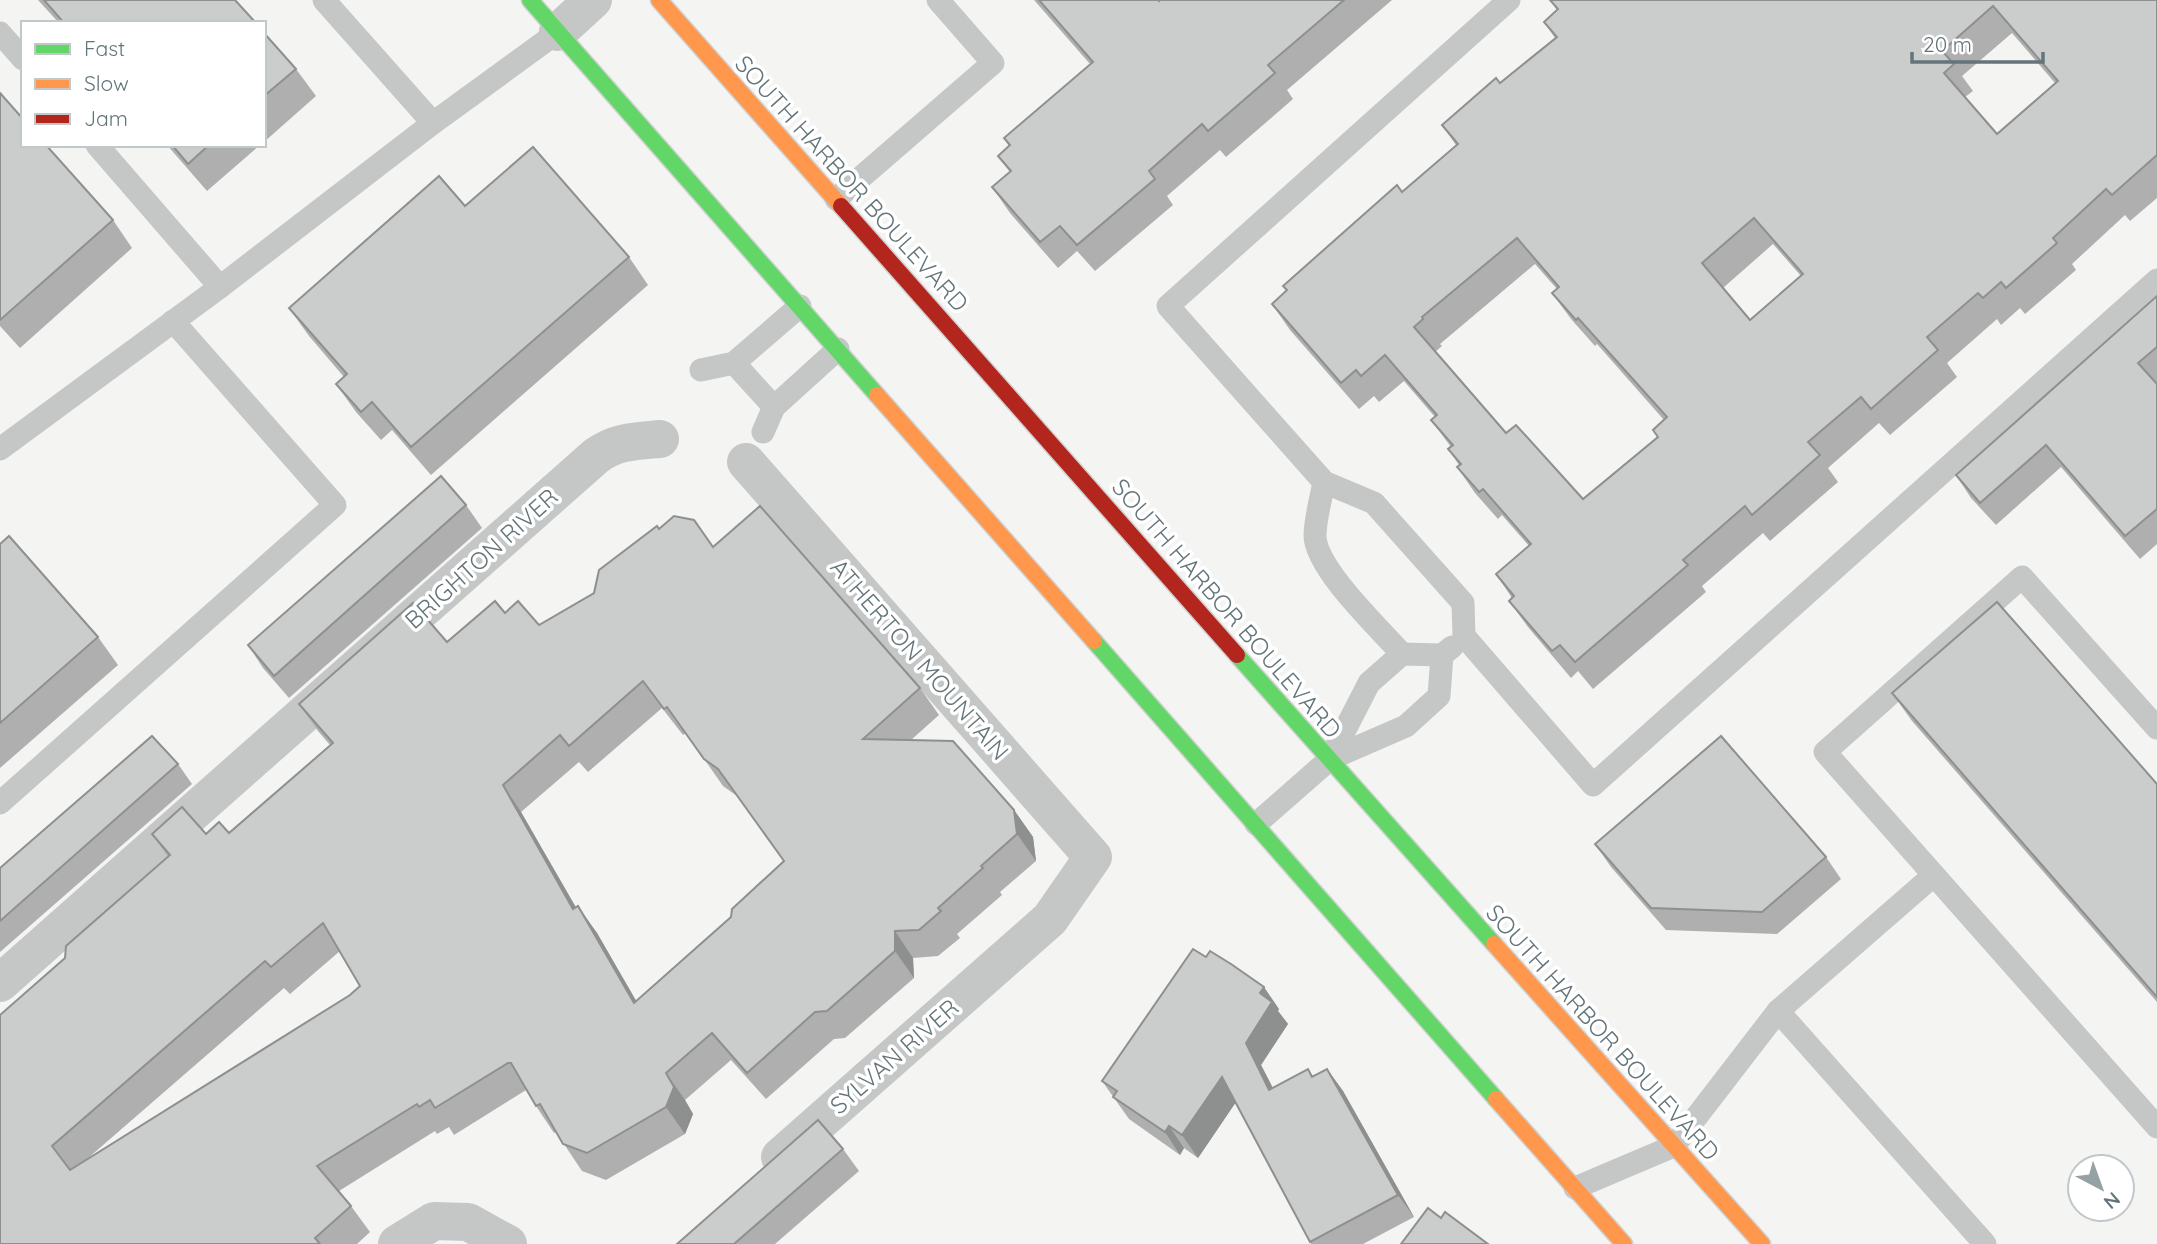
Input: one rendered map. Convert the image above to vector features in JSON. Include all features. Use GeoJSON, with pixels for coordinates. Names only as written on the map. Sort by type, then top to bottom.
{"type":"FeatureCollection","features":[{"type":"Feature","properties":{"kind":"main road"},"geometry":{"type":"LineString","coordinates":[[530,0],[1623,1244]]}},
{"type":"Feature","properties":{"kind":"main road","name":"SOUTH HARBOR BOULEVARD"},"geometry":{"type":"LineString","coordinates":[[659,0],[1762,1244]]}},
{"type":"Feature","properties":{"kind":"street"},"geometry":{"type":"LineString","coordinates":[[558,32],[593,0]]}},
{"type":"Feature","properties":{"kind":"street","name":"BRIGHTON RIVER"},"geometry":{"type":"LineString","coordinates":[[0,983],[596,456],[618,443],[660,439]]}},
{"type":"Feature","properties":{"kind":"street","name":"ATHERTON MOUNTAIN"},"geometry":{"type":"LineString","coordinates":[[754,447],[1094,857]]}},
{"type":"Feature","properties":{"kind":"street","name":"SYLVAN RIVER"},"geometry":{"type":"LineString","coordinates":[[753,1181],[1050,919],[1094,857]]}},
{"type":"Feature","properties":{"kind":"street"},"geometry":{"type":"LineString","coordinates":[[397,1244],[433,1220],[468,1222],[508,1244]]}},
{"type":"Feature","properties":{"kind":"lane"},"geometry":{"type":"LineString","coordinates":[[324,0],[433,123]]}},
{"type":"Feature","properties":{"kind":"lane"},"geometry":{"type":"LineString","coordinates":[[836,199],[993,63],[938,0]]}},
{"type":"Feature","properties":{"kind":"lane"},"geometry":{"type":"LineString","coordinates":[[1509,0],[1168,306],[1324,482],[1374,503],[1463,603],[1464,636],[1593,785],[2157,280]]}},
{"type":"Feature","properties":{"kind":"lane"},"geometry":{"type":"LineString","coordinates":[[2,443],[220,287],[433,123],[558,32]]}},
{"type":"Feature","properties":{"kind":"lane"},"geometry":{"type":"LineString","coordinates":[[0,33],[21,57]]}},
{"type":"Feature","properties":{"kind":"lane"},"geometry":{"type":"LineString","coordinates":[[99,147],[220,287]]}},
{"type":"Feature","properties":{"kind":"lane"},"geometry":{"type":"LineString","coordinates":[[701,370],[734,363],[800,306]]}},
{"type":"Feature","properties":{"kind":"lane"},"geometry":{"type":"LineString","coordinates":[[0,803],[335,505],[173,321]]}},
{"type":"Feature","properties":{"kind":"lane"},"geometry":{"type":"LineString","coordinates":[[754,447],[774,407],[838,349]]}},
{"type":"Feature","properties":{"kind":"lane"},"geometry":{"type":"LineString","coordinates":[[734,363],[774,407]]}},
{"type":"Feature","properties":{"kind":"lane"},"geometry":{"type":"LineString","coordinates":[[1324,482],[1315,536],[1320,556],[1329,571],[1402,654]]}},
{"type":"Feature","properties":{"kind":"lane"},"geometry":{"type":"LineString","coordinates":[[2157,728],[2021,577],[1825,752],[2157,1127]]}},
{"type":"Feature","properties":{"kind":"lane"},"geometry":{"type":"LineString","coordinates":[[1330,759],[1369,684],[1402,654],[1442,655],[1464,636]]}},
{"type":"Feature","properties":{"kind":"lane"},"geometry":{"type":"LineString","coordinates":[[1256,824],[1330,759],[1406,726],[1439,696],[1442,655]]}},
{"type":"Feature","properties":{"kind":"lane"},"geometry":{"type":"LineString","coordinates":[[1575,1188],[1674,1146],[1778,1012],[1934,875]]}},
{"type":"Feature","properties":{"kind":"lane"},"geometry":{"type":"LineString","coordinates":[[1778,1012],[1985,1244]]}},
{"type":"Feature","properties":{"kind":"building"},"geometry":{"type":"Polygon","coordinates":[[[44,0],[235,0],[254,21],[62,21],[44,0]]]}},
{"type":"Feature","properties":{"kind":"building"},"geometry":{"type":"Polygon","coordinates":[[[1039,0],[1344,0],[1268,65],[1275,73],[1208,131],[1202,124],[1149,171],[1155,179],[1077,245],[1060,226],[1040,242],[992,187],[1011,171],[998,156],[1010,145],[1004,138],[1093,62],[1039,0]]]}},
{"type":"Feature","properties":{"kind":"building"},"geometry":{"type":"Polygon","coordinates":[[[1550,0],[2157,0],[2157,155],[2112,195],[2106,189],[2053,238],[2057,243],[2006,288],[2001,282],[1983,298],[1978,293],[1927,337],[1938,350],[1871,409],[1861,397],[1808,442],[1820,455],[1752,515],[1745,506],[1683,560],[1688,565],[1575,662],[1560,645],[1552,651],[1509,601],[1514,596],[1496,574],[1531,544],[1483,489],[1479,492],[1457,467],[1461,464],[1448,449],[1453,445],[1431,420],[1437,415],[1385,355],[1361,376],[1356,370],[1341,383],[1272,304],[1287,290],[1283,286],[1397,185],[1402,192],[1458,144],[1442,125],[1496,78],[1500,83],[1557,37],[1544,22],[1558,9],[1550,0]],[[1993,6],[1942,51],[1954,64],[1944,73],[1997,134],[2058,81],[1993,6]],[[1754,218],[1702,263],[1750,320],[1803,274],[1754,218]],[[1517,238],[1422,317],[1414,327],[1506,433],[1516,425],[1583,499],[1658,437],[1653,430],[1667,417],[1552,293],[1559,287],[1517,238]]]}},
{"type":"Feature","properties":{"kind":"building"},"geometry":{"type":"Polygon","coordinates":[[[266,35],[296,69],[266,94],[266,35]]]}},
{"type":"Feature","properties":{"kind":"building"},"geometry":{"type":"Polygon","coordinates":[[[0,93],[21,117],[21,147],[48,147],[113,220],[0,320],[0,93]]]}},
{"type":"Feature","properties":{"kind":"building"},"geometry":{"type":"Polygon","coordinates":[[[174,147],[207,147],[188,164],[174,147]]]}},
{"type":"Feature","properties":{"kind":"building"},"geometry":{"type":"Polygon","coordinates":[[[533,147],[629,257],[411,447],[372,402],[361,412],[336,384],[347,374],[289,308],[439,176],[465,206],[533,147]]]}},
{"type":"Feature","properties":{"kind":"building"},"geometry":{"type":"Polygon","coordinates":[[[2157,296],[2157,347],[2138,363],[2157,384],[2157,509],[2125,536],[2046,445],[1980,503],[1956,475],[2157,296]]]}},
{"type":"Feature","properties":{"kind":"building"},"geometry":{"type":"Polygon","coordinates":[[[441,476],[466,505],[274,676],[248,645],[441,476]]]}},
{"type":"Feature","properties":{"kind":"building"},"geometry":{"type":"Polygon","coordinates":[[[760,506],[920,688],[863,739],[953,741],[1014,810],[1017,834],[938,908],[941,911],[919,930],[895,931],[895,951],[827,1011],[815,1012],[747,1073],[712,1033],[666,1073],[674,1087],[666,1107],[587,1153],[563,1144],[540,1104],[536,1106],[511,1063],[508,1063],[435,1108],[430,1100],[419,1107],[417,1104],[317,1166],[351,1206],[315,1238],[320,1244],[0,1244],[0,1015],[65,958],[66,946],[170,855],[152,834],[182,807],[206,834],[219,822],[229,833],[333,743],[299,704],[413,603],[447,642],[495,601],[505,613],[518,601],[539,625],[594,593],[599,570],[674,516],[694,520],[713,547],[760,506]],[[643,681],[569,746],[560,735],[503,785],[573,909],[578,906],[634,1003],[731,917],[732,909],[784,861],[718,769],[704,759],[667,707],[664,709],[643,681]],[[323,923],[271,967],[265,961],[52,1146],[70,1170],[350,995],[360,986],[323,923]]]}},
{"type":"Feature","properties":{"kind":"building"},"geometry":{"type":"Polygon","coordinates":[[[9,536],[98,637],[0,723],[0,544],[9,536]]]}},
{"type":"Feature","properties":{"kind":"building"},"geometry":{"type":"Polygon","coordinates":[[[1997,602],[2157,784],[2157,997],[1892,693],[1997,602]]]}},
{"type":"Feature","properties":{"kind":"building"},"geometry":{"type":"Polygon","coordinates":[[[152,736],[178,764],[0,921],[0,868],[152,736]]]}},
{"type":"Feature","properties":{"kind":"building"},"geometry":{"type":"Polygon","coordinates":[[[1721,736],[1826,857],[1762,912],[1651,908],[1595,844],[1721,736]]]}},
{"type":"Feature","properties":{"kind":"building"},"geometry":{"type":"Polygon","coordinates":[[[1193,949],[1206,957],[1210,951],[1264,987],[1260,993],[1272,1002],[1246,1043],[1269,1090],[1308,1069],[1312,1077],[1327,1069],[1398,1195],[1310,1242],[1222,1077],[1182,1135],[1169,1126],[1165,1132],[1113,1097],[1117,1091],[1102,1081],[1193,949]]]}},
{"type":"Feature","properties":{"kind":"building"},"geometry":{"type":"Polygon","coordinates":[[[818,1120],[843,1149],[734,1244],[677,1244],[818,1120]]]}},
{"type":"Feature","properties":{"kind":"building"},"geometry":{"type":"Polygon","coordinates":[[[1428,1208],[1441,1218],[1445,1212],[1488,1244],[1401,1244],[1428,1208]]]}},
{"type":"Feature","properties":{"kind":"traffic: fast"},"geometry":{"type":"LineString","coordinates":[[530,0],[877,395]]}},
{"type":"Feature","properties":{"kind":"traffic: fast"},"geometry":{"type":"LineString","coordinates":[[1094,641],[1496,1099]]}},
{"type":"Feature","properties":{"kind":"traffic: fast"},"geometry":{"type":"LineString","coordinates":[[1237,655],[1494,944]]}},
{"type":"Feature","properties":{"kind":"traffic: slow"},"geometry":{"type":"LineString","coordinates":[[659,0],[841,206]]}},
{"type":"Feature","properties":{"kind":"traffic: slow"},"geometry":{"type":"LineString","coordinates":[[877,395],[1094,641]]}},
{"type":"Feature","properties":{"kind":"traffic: slow"},"geometry":{"type":"LineString","coordinates":[[1494,944],[1762,1244]]}},
{"type":"Feature","properties":{"kind":"traffic: slow"},"geometry":{"type":"LineString","coordinates":[[1496,1099],[1624,1244]]}},
{"type":"Feature","properties":{"kind":"traffic: jam"},"geometry":{"type":"LineString","coordinates":[[841,206],[1237,655]]}}]}
